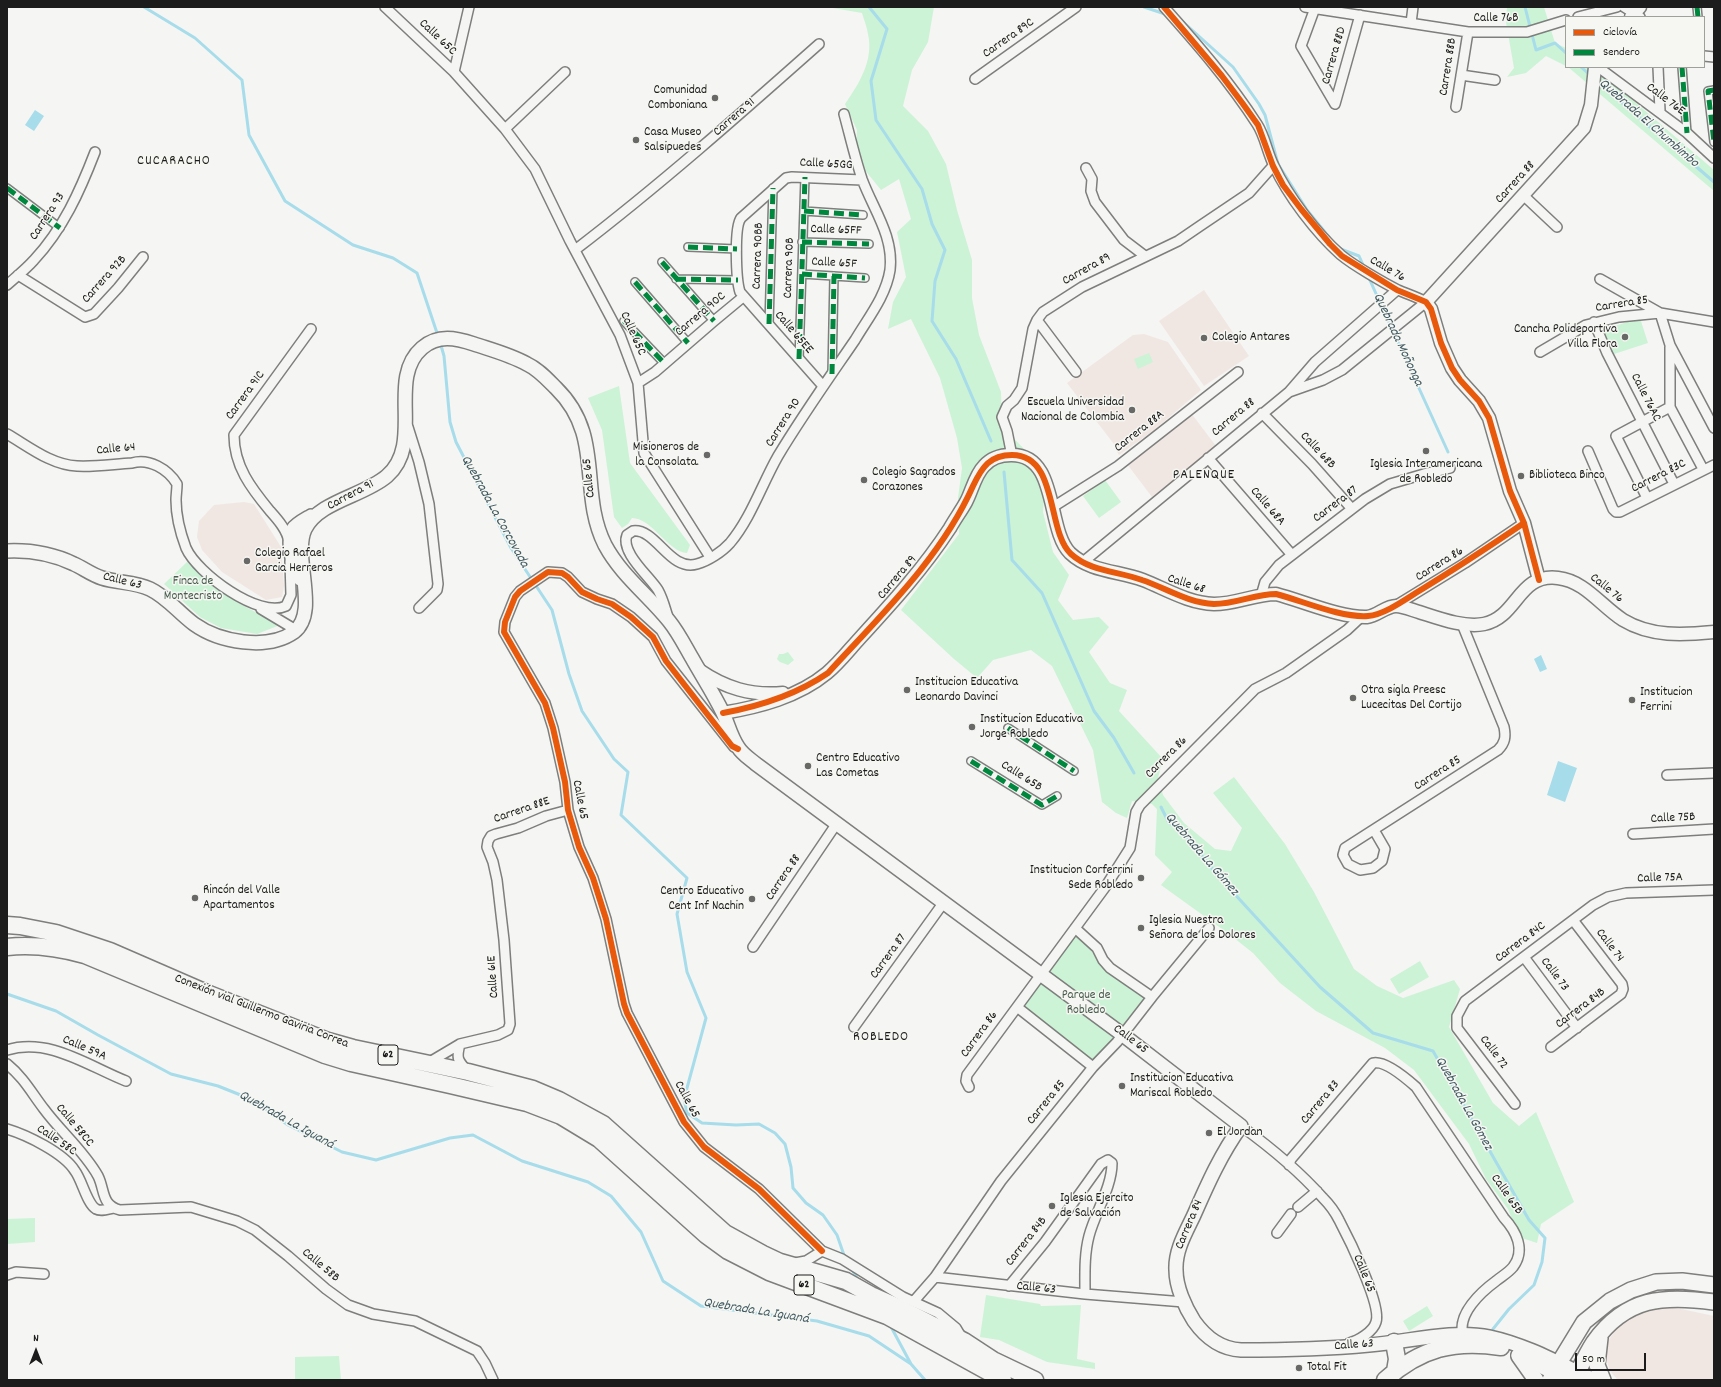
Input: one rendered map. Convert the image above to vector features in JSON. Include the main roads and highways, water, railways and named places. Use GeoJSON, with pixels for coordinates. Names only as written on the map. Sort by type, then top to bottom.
{"type":"FeatureCollection","features":[{"type":"Feature","properties":{"kind":"highway","name":"Conexión vial Guillermo Gaviria Correa"},"geometry":{"type":"LineString","coordinates":[[7,925],[56,933],[103,948],[209,994],[328,1041],[360,1050],[468,1072],[533,1089],[571,1105],[603,1124],[725,1232],[763,1254],[788,1265],[846,1281],[866,1300],[887,1316],[1003,1380]]}},
{"type":"Feature","properties":{"kind":"highway","name":"Conexión vial Guillermo Gaviria Correa"},"geometry":{"type":"LineString","coordinates":[[7,948],[19,946],[64,949],[85,955],[325,1056],[528,1103],[550,1111],[569,1120],[599,1139],[706,1236],[728,1252],[769,1272],[866,1300],[900,1308],[964,1341],[993,1360],[1035,1380]]}},
{"type":"Feature","properties":{"kind":"highway"},"geometry":{"type":"LineString","coordinates":[[1390,1376],[1397,1359],[1394,1342]]}},
{"type":"Feature","properties":{"kind":"highway"},"geometry":{"type":"LineString","coordinates":[[1390,1376],[1412,1359],[1453,1345],[1495,1342]]}},
{"type":"Feature","properties":{"kind":"main road","name":"Carrera 91"},"geometry":{"type":"LineString","coordinates":[[296,630],[302,623],[304,612],[302,543],[306,527],[333,503],[367,490],[387,476],[404,447],[406,380],[410,364],[418,350],[424,346],[436,339],[451,338]]}},
{"type":"Feature","properties":{"kind":"main road","name":"Calle 65"},"geometry":{"type":"LineString","coordinates":[[451,338],[499,352],[527,363],[560,391],[579,419],[585,436],[594,507],[605,545],[620,568],[669,620],[723,713],[738,749],[756,764],[1123,1035],[1241,1126]]}},
{"type":"Feature","properties":{"kind":"main road"},"geometry":{"type":"LineString","coordinates":[[304,587],[297,574],[290,551],[294,528],[309,517],[325,509]]}},
{"type":"Feature","properties":{"kind":"main road","name":"Calle 63"},"geometry":{"type":"LineString","coordinates":[[7,551],[34,552],[51,556],[72,563],[101,578],[133,583],[148,588],[164,598],[193,624],[217,637],[250,642],[266,642],[281,638],[296,630]]}},
{"type":"Feature","properties":{"kind":"main road","name":"Carrera 84"},"geometry":{"type":"LineString","coordinates":[[1219,1344],[1209,1338],[1198,1326],[1184,1302],[1176,1275],[1178,1253],[1225,1148],[1241,1126]]}},
{"type":"Feature","properties":{"kind":"main road"},"geometry":{"type":"LineString","coordinates":[[1554,1372],[1584,1322],[1604,1305],[1624,1293],[1642,1286],[1661,1282],[1682,1281],[1714,1285]]}},
{"type":"Feature","properties":{"kind":"main road"},"geometry":{"type":"LineString","coordinates":[[1573,1378],[1601,1334],[1623,1314],[1637,1306],[1656,1300],[1684,1298],[1714,1302]]}},
{"type":"Feature","properties":{"kind":"main road"},"geometry":{"type":"LineString","coordinates":[[1601,1334],[1598,1347],[1597,1365],[1602,1380]]}},
{"type":"Feature","properties":{"kind":"main road","name":"Calle 63"},"geometry":{"type":"LineString","coordinates":[[1219,1344],[1242,1350],[1332,1348],[1419,1338],[1463,1335],[1495,1342]]}},
{"type":"Feature","properties":{"kind":"main road"},"geometry":{"type":"LineString","coordinates":[[1495,1342],[1524,1347],[1554,1372]]}},
{"type":"Feature","properties":{"kind":"main road"},"geometry":{"type":"LineString","coordinates":[[1495,1342],[1519,1356],[1554,1372],[1573,1378],[1594,1380]]}},
{"type":"Feature","properties":{"kind":"main road"},"geometry":{"type":"LineString","coordinates":[[1519,1356],[1536,1380]]}},
{"type":"Feature","properties":{"kind":"water"},"geometry":{"type":"Polygon","coordinates":[[[35,110],[44,116],[34,131],[25,125],[35,110]]]}},
{"type":"Feature","properties":{"kind":"water"},"geometry":{"type":"Polygon","coordinates":[[[1541,655],[1547,669],[1540,672],[1534,659],[1541,655]]]}},
{"type":"Feature","properties":{"kind":"water"},"geometry":{"type":"Polygon","coordinates":[[[1558,761],[1577,768],[1565,802],[1547,795],[1558,761]]]}},
{"type":"Feature","properties":{"kind":"waterway","name":"Quebrada La Corcovada"},"geometry":{"type":"LineString","coordinates":[[144,7],[195,38],[242,80],[249,135],[285,201],[353,245],[393,258],[417,273],[438,336]]}},
{"type":"Feature","properties":{"kind":"waterway","name":"Quebrada La Gómez"},"geometry":{"type":"LineString","coordinates":[[869,7],[887,29],[871,81],[876,120],[922,189],[932,224],[945,250],[935,281],[932,321],[956,359],[991,441]]}},
{"type":"Feature","properties":{"kind":"waterway","name":"Quebrada Moñonga"},"geometry":{"type":"LineString","coordinates":[[1144,7],[1168,15]]}},
{"type":"Feature","properties":{"kind":"waterway","name":"Quebrada El Chumbimbo"},"geometry":{"type":"LineString","coordinates":[[1525,7],[1536,50],[1555,43],[1565,52]]}},
{"type":"Feature","properties":{"kind":"waterway","name":"Quebrada Moñonga"},"geometry":{"type":"LineString","coordinates":[[1181,20],[1233,67],[1259,104],[1265,115],[1278,164],[1307,210],[1329,237]]}},
{"type":"Feature","properties":{"kind":"waterway","name":"Quebrada El Chumbimbo"},"geometry":{"type":"LineString","coordinates":[[1582,68],[1590,75]]}},
{"type":"Feature","properties":{"kind":"waterway","name":"Quebrada El Chumbimbo"},"geometry":{"type":"LineString","coordinates":[[1598,82],[1714,182]]}},
{"type":"Feature","properties":{"kind":"waterway","name":"Quebrada Moñonga"},"geometry":{"type":"LineString","coordinates":[[1338,248],[1359,256],[1364,267]]}},
{"type":"Feature","properties":{"kind":"waterway","name":"Quebrada Moñonga"},"geometry":{"type":"LineString","coordinates":[[1368,276],[1448,452]]}},
{"type":"Feature","properties":{"kind":"waterway","name":"Quebrada La Corcovada"},"geometry":{"type":"LineString","coordinates":[[440,342],[444,356],[450,422],[456,442],[511,548],[552,610],[569,674],[582,711],[614,759],[628,772],[621,815],[687,878],[677,914],[687,972],[706,1018],[684,1099],[687,1113],[702,1123],[736,1125],[759,1124],[775,1133],[785,1144],[791,1167],[793,1188],[806,1203],[823,1215],[837,1235],[845,1258]]}},
{"type":"Feature","properties":{"kind":"waterway","name":"Quebrada La Gómez"},"geometry":{"type":"LineString","coordinates":[[1004,472],[1012,560],[1042,593],[1094,711],[1114,738],[1134,773]]}},
{"type":"Feature","properties":{"kind":"waterway","name":"Quebrada La Gómez"},"geometry":{"type":"LineString","coordinates":[[1161,807],[1169,823],[1181,830],[1219,877],[1320,987],[1373,1033],[1433,1051],[1529,1220],[1545,1238],[1542,1262],[1534,1285],[1509,1309],[1493,1329]]}},
{"type":"Feature","properties":{"kind":"waterway","name":"Quebrada La Iguaná"},"geometry":{"type":"LineString","coordinates":[[7,994],[56,1011],[171,1074],[218,1086],[253,1100],[288,1125],[342,1152],[376,1160],[450,1138],[473,1135],[522,1161],[588,1182],[611,1196],[641,1232],[663,1281],[701,1306],[817,1321],[869,1336],[911,1364],[925,1380]]}},
{"type":"Feature","properties":{"kind":"waterway","name":"Quebrada La Corcovada"},"geometry":{"type":"LineString","coordinates":[[851,1268],[858,1280]]}},
{"type":"Feature","properties":{"kind":"waterway","name":"Quebrada La Corcovada"},"geometry":{"type":"LineString","coordinates":[[890,1325],[911,1364]]}},
{"type":"Feature","properties":{"kind":"place","name":"Comunidad Comboniana"},"geometry":{"type":"Point","coordinates":[715,98]}},
{"type":"Feature","properties":{"kind":"place","name":"Casa Museo Salsipuedes"},"geometry":{"type":"Point","coordinates":[636,140]}},
{"type":"Feature","properties":{"kind":"place","name":"Cancha Polideportiva Villa Flora"},"geometry":{"type":"Point","coordinates":[1625,337]}},
{"type":"Feature","properties":{"kind":"place","name":"Colegio Antares"},"geometry":{"type":"Point","coordinates":[1204,338]}},
{"type":"Feature","properties":{"kind":"place","name":"Escuela Universidad Nacional de Colombia"},"geometry":{"type":"Point","coordinates":[1132,410]}},
{"type":"Feature","properties":{"kind":"place","name":"Iglesia Interamericana de Robledo"},"geometry":{"type":"Point","coordinates":[1426,451]}},
{"type":"Feature","properties":{"kind":"place","name":"Misioneros de la Consolata."},"geometry":{"type":"Point","coordinates":[707,455]}},
{"type":"Feature","properties":{"kind":"place","name":"Biblioteca Binco"},"geometry":{"type":"Point","coordinates":[1521,476]}},
{"type":"Feature","properties":{"kind":"place","name":"Colegio Sagrados Corazones"},"geometry":{"type":"Point","coordinates":[864,480]}},
{"type":"Feature","properties":{"kind":"place","name":"Colegio Rafael Garcia Herreros"},"geometry":{"type":"Point","coordinates":[247,561]}},
{"type":"Feature","properties":{"kind":"place","name":"Institucion Educativa Leonardo Davinci"},"geometry":{"type":"Point","coordinates":[907,690]}},
{"type":"Feature","properties":{"kind":"place","name":"Otra sigla Preesc Lucecitas Del Cortijo"},"geometry":{"type":"Point","coordinates":[1353,698]}},
{"type":"Feature","properties":{"kind":"place","name":"Institucion Ferrini"},"geometry":{"type":"Point","coordinates":[1632,700]}},
{"type":"Feature","properties":{"kind":"place","name":"Institucion Educativa Jorge Robledo"},"geometry":{"type":"Point","coordinates":[972,727]}},
{"type":"Feature","properties":{"kind":"place","name":"Centro Educativo Las Cometas"},"geometry":{"type":"Point","coordinates":[808,766]}},
{"type":"Feature","properties":{"kind":"place","name":"Institucion Corferrini Sede Robledo"},"geometry":{"type":"Point","coordinates":[1141,878]}},
{"type":"Feature","properties":{"kind":"place","name":"Rincón del Valle Apartamentos"},"geometry":{"type":"Point","coordinates":[195,898]}},
{"type":"Feature","properties":{"kind":"place","name":"Centro Educativo Cent Inf Nachin"},"geometry":{"type":"Point","coordinates":[752,899]}},
{"type":"Feature","properties":{"kind":"place","name":"Iglesia Nuestra Señora de los Dolores"},"geometry":{"type":"Point","coordinates":[1141,928]}},
{"type":"Feature","properties":{"kind":"place","name":"Institucion Educativa Mariscal Robledo"},"geometry":{"type":"Point","coordinates":[1122,1086]}},
{"type":"Feature","properties":{"kind":"place","name":"El Jordan"},"geometry":{"type":"Point","coordinates":[1209,1133]}},
{"type":"Feature","properties":{"kind":"place","name":"Iglesia Ejercito de Salvación"},"geometry":{"type":"Point","coordinates":[1052,1206]}},
{"type":"Feature","properties":{"kind":"place","name":"Total Fit"},"geometry":{"type":"Point","coordinates":[1299,1368]}},
{"type":"Feature","properties":{"kind":"district","name":"CUCARACHO"},"geometry":{"type":"Point","coordinates":[174,162]}},
{"type":"Feature","properties":{"kind":"district","name":"PALENQUE"},"geometry":{"type":"Point","coordinates":[1204,476]}},
{"type":"Feature","properties":{"kind":"district","name":"ROBLEDO"},"geometry":{"type":"Point","coordinates":[881,1038]}},
{"type":"Feature","properties":{"kind":"park label","name":"Finca de Montecristo"},"geometry":{"type":"Point","coordinates":[193,590]}},
{"type":"Feature","properties":{"kind":"park label","name":"Parque de Robledo"},"geometry":{"type":"Point","coordinates":[1086,1004]}}]}
